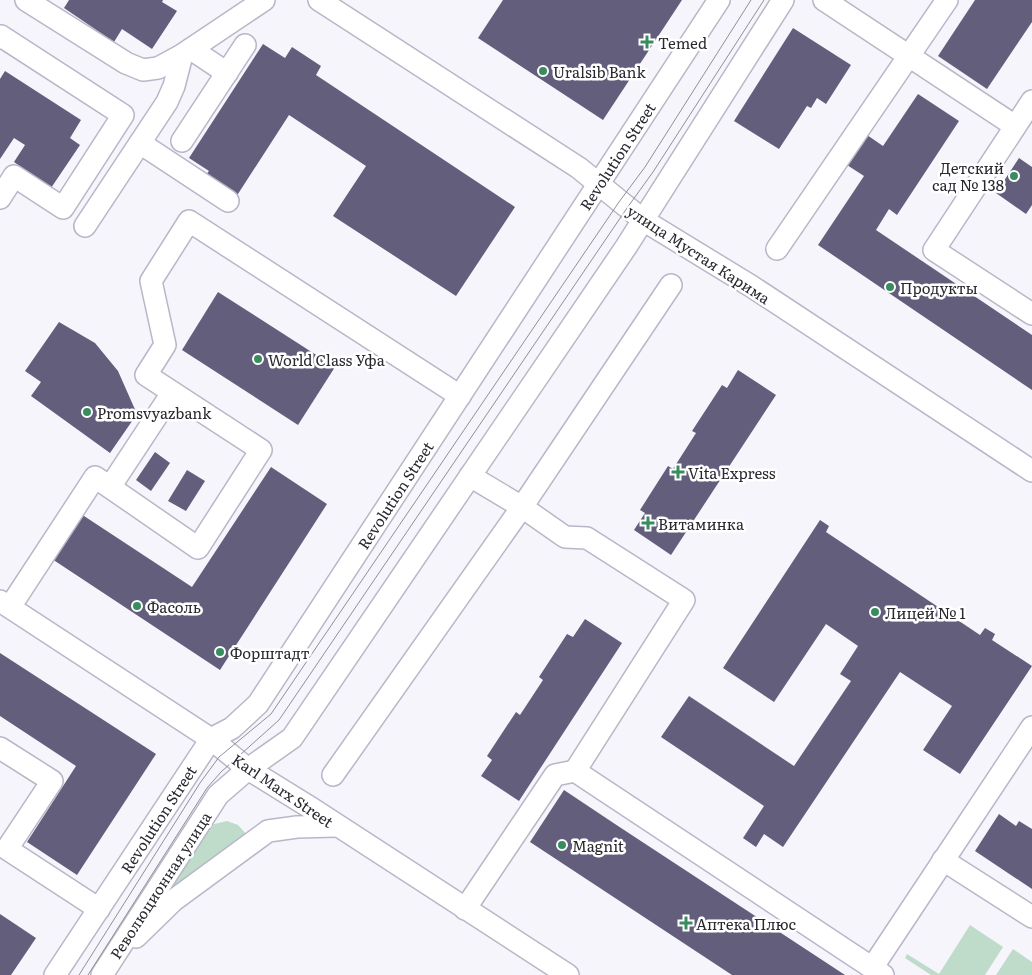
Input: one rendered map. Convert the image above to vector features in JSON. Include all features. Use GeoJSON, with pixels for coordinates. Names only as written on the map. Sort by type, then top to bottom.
{"type":"FeatureCollection","features":[{"type":"Feature","properties":{"kind":"street"},"geometry":{"type":"LineString","coordinates":[[26,0],[126,64],[143,70],[158,68],[186,52],[264,0]]}},
{"type":"Feature","properties":{"kind":"street","name":"улица Мустая Карима"},"geometry":{"type":"LineString","coordinates":[[319,0],[580,168],[598,185],[643,220],[751,286],[1032,471]]}},
{"type":"Feature","properties":{"kind":"street","name":"Revolution Street"},"geometry":{"type":"LineString","coordinates":[[55,975],[211,738],[232,728],[258,704],[719,0]]}},
{"type":"Feature","properties":{"kind":"street","name":"Революционная улица"},"geometry":{"type":"LineString","coordinates":[[106,968],[218,795],[248,769],[292,738],[643,220],[783,0]]}},
{"type":"Feature","properties":{"kind":"street"},"geometry":{"type":"LineString","coordinates":[[824,0],[1015,126]]}},
{"type":"Feature","properties":{"kind":"street"},"geometry":{"type":"LineString","coordinates":[[777,249],[947,0]]}},
{"type":"Feature","properties":{"kind":"street"},"geometry":{"type":"LineString","coordinates":[[0,38],[1,36],[123,115],[63,208],[14,176],[0,198]]}},
{"type":"Feature","properties":{"kind":"street"},"geometry":{"type":"LineString","coordinates":[[182,141],[246,45]]}},
{"type":"Feature","properties":{"kind":"street"},"geometry":{"type":"LineString","coordinates":[[186,52],[227,73]]}},
{"type":"Feature","properties":{"kind":"street"},"geometry":{"type":"LineString","coordinates":[[85,226],[170,94],[186,52]]}},
{"type":"Feature","properties":{"kind":"street"},"geometry":{"type":"LineString","coordinates":[[1032,101],[934,250],[1032,314]]}},
{"type":"Feature","properties":{"kind":"street"},"geometry":{"type":"LineString","coordinates":[[140,143],[228,201]]}},
{"type":"Feature","properties":{"kind":"street"},"geometry":{"type":"LineString","coordinates":[[5,604],[95,477],[198,548],[261,450],[146,375],[166,345],[150,281],[190,221],[460,396]]}},
{"type":"Feature","properties":{"kind":"street"},"geometry":{"type":"LineString","coordinates":[[332,775],[522,506],[671,285]]}},
{"type":"Feature","properties":{"kind":"street"},"geometry":{"type":"LineString","coordinates":[[110,487],[172,393]]}},
{"type":"Feature","properties":{"kind":"street"},"geometry":{"type":"LineString","coordinates":[[470,476],[522,506],[565,538],[587,538],[684,600],[575,772]]}},
{"type":"Feature","properties":{"kind":"street","name":"Karl Marx Street"},"geometry":{"type":"LineString","coordinates":[[5,604],[211,738],[248,769],[568,975]]}},
{"type":"Feature","properties":{"kind":"street"},"geometry":{"type":"LineString","coordinates":[[465,909],[555,775],[575,772],[877,972],[943,860],[1032,728]]}},
{"type":"Feature","properties":{"kind":"street"},"geometry":{"type":"LineString","coordinates":[[0,748],[52,781],[4,850],[99,909]]}},
{"type":"Feature","properties":{"kind":"street"},"geometry":{"type":"LineString","coordinates":[[106,968],[174,900],[268,831],[297,827],[336,826]]}},
{"type":"Feature","properties":{"kind":"street"},"geometry":{"type":"LineString","coordinates":[[943,860],[1032,917]]}},
{"type":"Feature","properties":{"kind":"green space"},"geometry":{"type":"Polygon","coordinates":[[[227,821],[238,825],[246,834],[171,889],[210,825],[227,821]]]}},
{"type":"Feature","properties":{"kind":"green space"},"geometry":{"type":"Polygon","coordinates":[[[970,925],[1003,947],[985,975],[931,975],[905,958],[907,954],[939,974],[970,925]]]}},
{"type":"Feature","properties":{"kind":"green space"},"geometry":{"type":"Polygon","coordinates":[[[1013,949],[1032,962],[1032,975],[996,975],[1013,949]]]}},
{"type":"Feature","properties":{"kind":"building"},"geometry":{"type":"Polygon","coordinates":[[[69,0],[163,0],[162,2],[177,11],[152,49],[122,29],[114,42],[64,8],[69,0]]]}},
{"type":"Feature","properties":{"kind":"building"},"geometry":{"type":"Polygon","coordinates":[[[503,0],[682,0],[603,120],[478,38],[503,0]]]}},
{"type":"Feature","properties":{"kind":"building"},"geometry":{"type":"Polygon","coordinates":[[[975,0],[1032,0],[1032,22],[987,89],[938,56],[975,0]]]}},
{"type":"Feature","properties":{"kind":"building"},"geometry":{"type":"Polygon","coordinates":[[[793,28],[851,65],[826,104],[817,98],[811,108],[807,106],[779,149],[734,121],[793,28]]]}},
{"type":"Feature","properties":{"kind":"building"},"geometry":{"type":"Polygon","coordinates":[[[263,44],[285,58],[292,47],[321,66],[316,75],[515,207],[456,296],[333,216],[366,166],[289,115],[236,197],[205,176],[209,171],[189,158],[263,44]]]}},
{"type":"Feature","properties":{"kind":"building"},"geometry":{"type":"Polygon","coordinates":[[[5,71],[81,120],[70,138],[80,145],[51,188],[14,162],[25,145],[14,138],[0,159],[0,79],[5,71]]]}},
{"type":"Feature","properties":{"kind":"building"},"geometry":{"type":"Polygon","coordinates":[[[918,94],[959,121],[897,215],[889,209],[876,230],[1032,335],[1032,390],[818,245],[864,176],[847,165],[867,135],[883,146],[918,94]]]}},
{"type":"Feature","properties":{"kind":"building"},"geometry":{"type":"Polygon","coordinates":[[[1019,158],[1032,167],[1032,205],[1026,214],[996,193],[1019,158]]]}},
{"type":"Feature","properties":{"kind":"building","name":"World Class Уфа"},"geometry":{"type":"Polygon","coordinates":[[[218,292],[335,367],[298,425],[182,350],[218,292]]]}},
{"type":"Feature","properties":{"kind":"building"},"geometry":{"type":"Polygon","coordinates":[[[59,322],[95,343],[118,371],[137,414],[110,453],[31,396],[41,382],[25,371],[59,322]]]}},
{"type":"Feature","properties":{"kind":"building"},"geometry":{"type":"Polygon","coordinates":[[[738,370],[776,395],[671,555],[634,530],[645,513],[640,510],[668,466],[673,469],[696,433],[692,431],[722,385],[727,388],[738,370]]]}},
{"type":"Feature","properties":{"kind":"building"},"geometry":{"type":"Polygon","coordinates":[[[155,452],[170,463],[151,491],[136,480],[155,452]]]}},
{"type":"Feature","properties":{"kind":"building"},"geometry":{"type":"Polygon","coordinates":[[[271,467],[327,504],[220,670],[52,559],[81,514],[192,587],[271,467]]]}},
{"type":"Feature","properties":{"kind":"building"},"geometry":{"type":"Polygon","coordinates":[[[187,470],[205,481],[186,511],[168,501],[187,470]]]}},
{"type":"Feature","properties":{"kind":"building"},"geometry":{"type":"Polygon","coordinates":[[[820,520],[829,526],[826,532],[980,635],[985,628],[995,634],[992,640],[1032,666],[960,774],[923,750],[952,706],[900,672],[783,847],[764,834],[756,847],[743,838],[764,806],[661,737],[689,696],[794,766],[851,681],[840,674],[858,646],[826,624],[774,702],[723,668],[820,520]]]}},
{"type":"Feature","properties":{"kind":"building"},"geometry":{"type":"Polygon","coordinates":[[[585,619],[622,643],[519,801],[481,776],[492,760],[487,756],[516,712],[520,715],[543,680],[539,677],[567,634],[573,637],[585,619]]]}},
{"type":"Feature","properties":{"kind":"building"},"geometry":{"type":"Polygon","coordinates":[[[0,653],[156,754],[77,875],[27,842],[76,766],[0,716],[0,653]]]}},
{"type":"Feature","properties":{"kind":"building"},"geometry":{"type":"Polygon","coordinates":[[[564,790],[845,975],[732,975],[530,842],[564,790]]]}},
{"type":"Feature","properties":{"kind":"building"},"geometry":{"type":"Polygon","coordinates":[[[999,814],[1016,826],[1019,821],[1032,829],[1032,889],[975,851],[999,814]]]}},
{"type":"Feature","properties":{"kind":"building"},"geometry":{"type":"Polygon","coordinates":[[[0,914],[36,938],[11,975],[0,975],[0,914]]]}},
{"type":"Feature","properties":{"kind":"tram line"},"geometry":{"type":"LineString","coordinates":[[79,975],[200,783],[219,757],[271,714],[619,202],[645,167],[751,0]]}},
{"type":"Feature","properties":{"kind":"tram line"},"geometry":{"type":"LineString","coordinates":[[88,975],[207,788],[221,772],[279,720],[653,172],[764,0]]}},
{"type":"Feature","properties":{"kind":"place","name":"Temed"},"geometry":{"type":"Point","coordinates":[647,42]}},
{"type":"Feature","properties":{"kind":"place","name":"Uralsib Bank"},"geometry":{"type":"Point","coordinates":[543,71]}},
{"type":"Feature","properties":{"kind":"place","name":"Детский сад № 138"},"geometry":{"type":"Point","coordinates":[1014,176]}},
{"type":"Feature","properties":{"kind":"place","name":"Продукты"},"geometry":{"type":"Point","coordinates":[890,287]}},
{"type":"Feature","properties":{"kind":"place","name":"World Class Уфа"},"geometry":{"type":"Point","coordinates":[258,359]}},
{"type":"Feature","properties":{"kind":"place","name":"Promsvyazbank"},"geometry":{"type":"Point","coordinates":[87,412]}},
{"type":"Feature","properties":{"kind":"place","name":"Vita Express"},"geometry":{"type":"Point","coordinates":[678,472]}},
{"type":"Feature","properties":{"kind":"place","name":"Витаминка"},"geometry":{"type":"Point","coordinates":[648,523]}},
{"type":"Feature","properties":{"kind":"place","name":"Фасоль"},"geometry":{"type":"Point","coordinates":[137,606]}},
{"type":"Feature","properties":{"kind":"place","name":"Лицей № 1"},"geometry":{"type":"Point","coordinates":[875,612]}},
{"type":"Feature","properties":{"kind":"place","name":"Форштадт"},"geometry":{"type":"Point","coordinates":[220,652]}},
{"type":"Feature","properties":{"kind":"place","name":"Magnit"},"geometry":{"type":"Point","coordinates":[562,845]}},
{"type":"Feature","properties":{"kind":"place","name":"Аптека Плюс"},"geometry":{"type":"Point","coordinates":[686,923]}}]}
